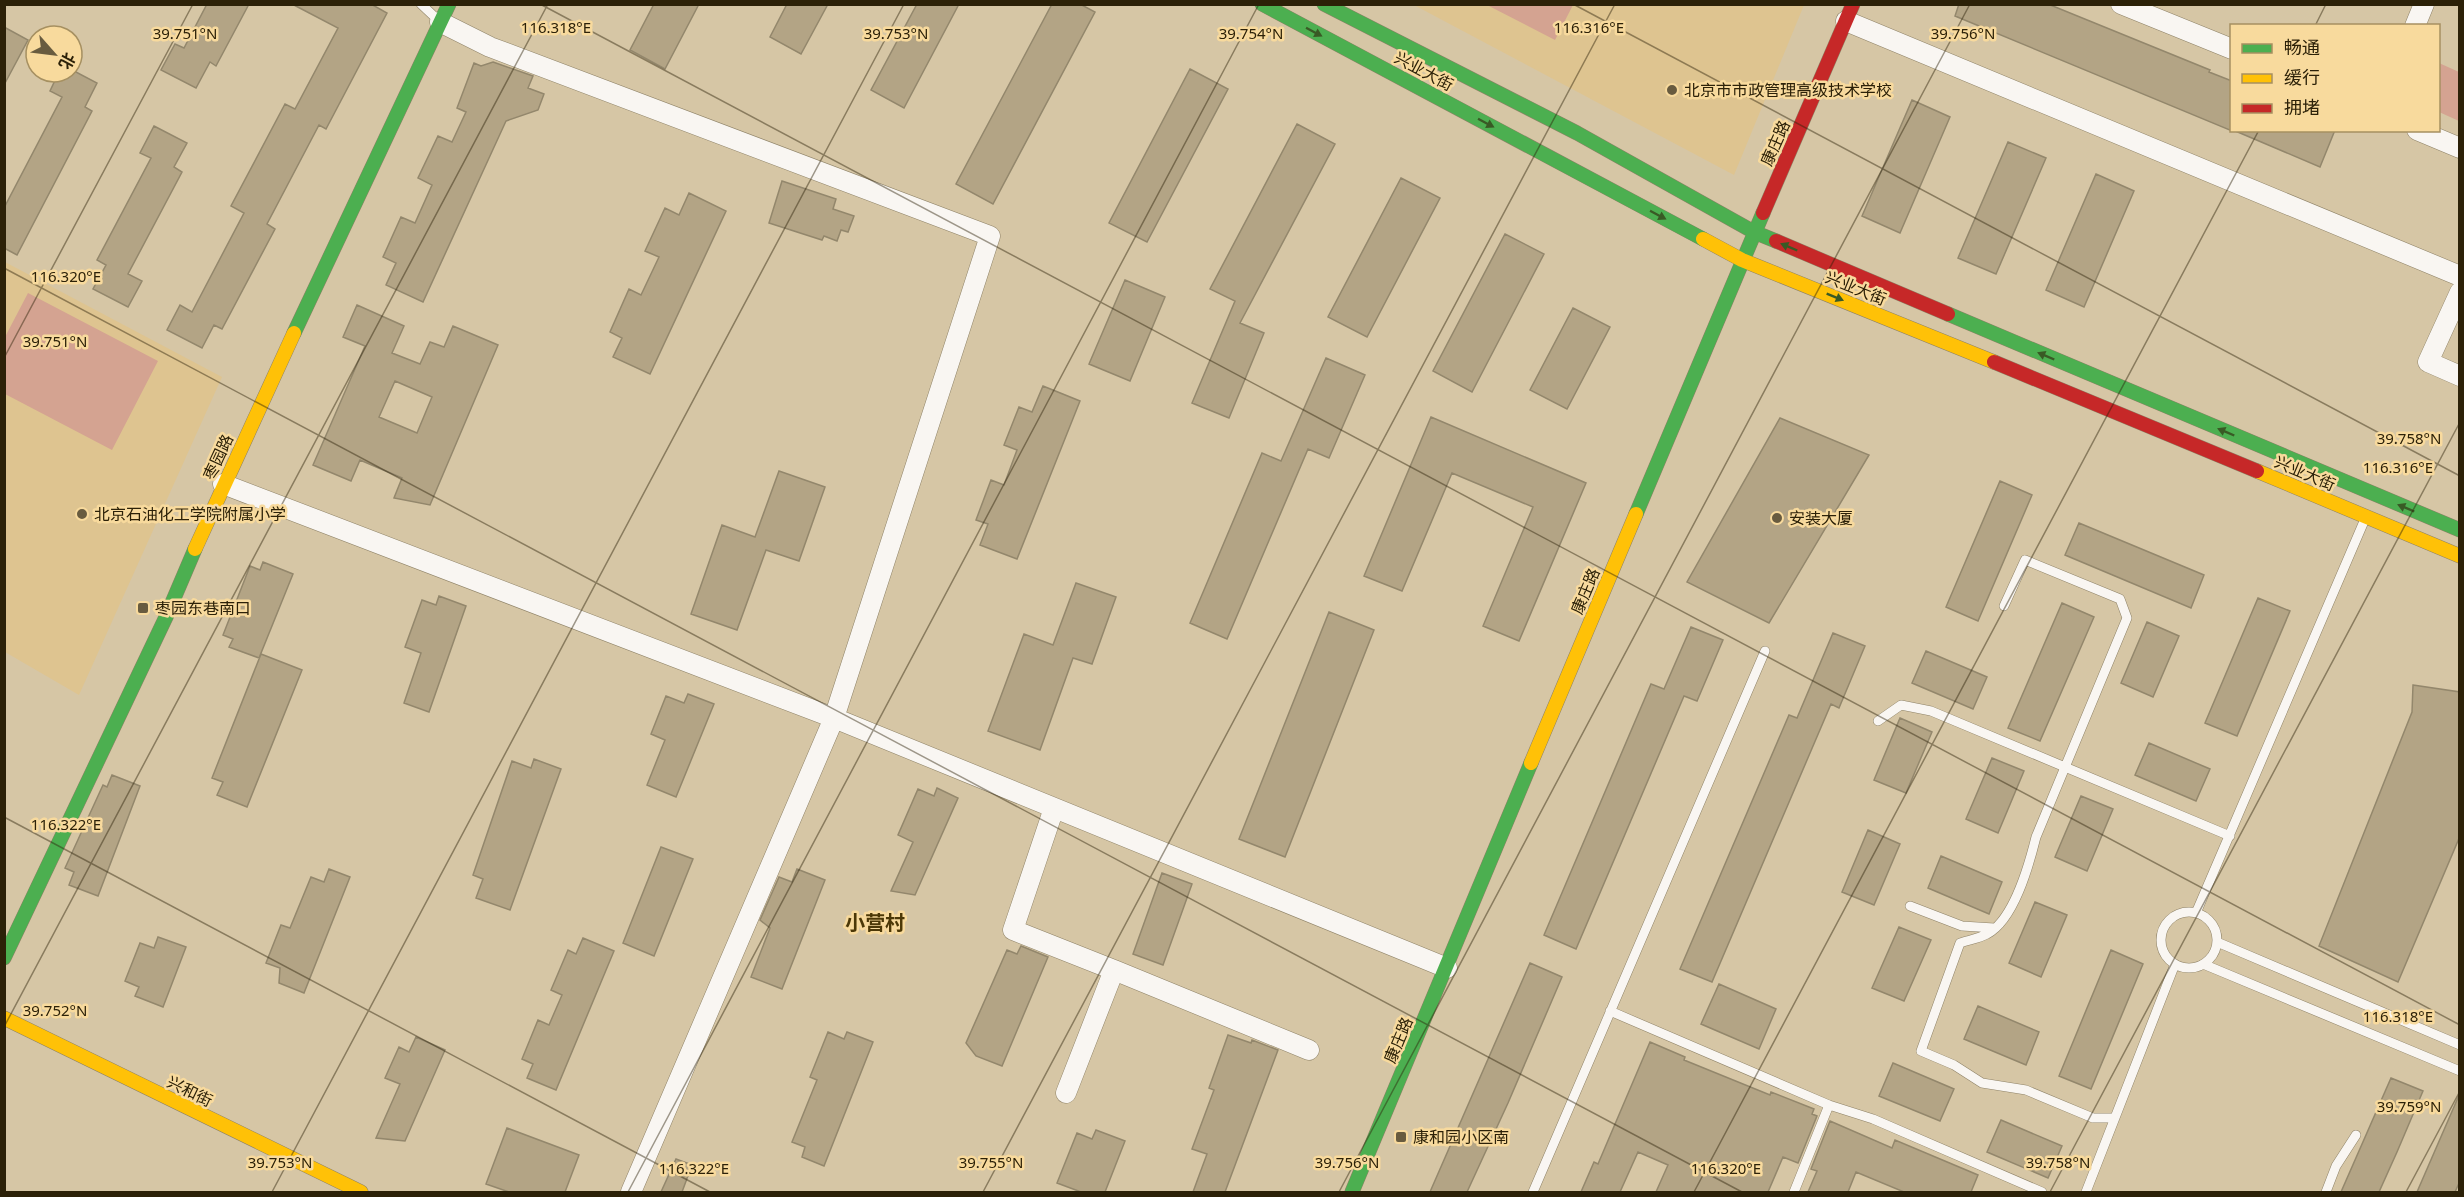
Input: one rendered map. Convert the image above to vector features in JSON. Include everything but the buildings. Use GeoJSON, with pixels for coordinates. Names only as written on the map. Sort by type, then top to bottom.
{"type":"FeatureCollection","features":[{"type":"Feature","properties":{"kind":"street","name":"兴业大街"},"geometry":{"type":"LineString","coordinates":[[1262,4],[1742,260],[2460,555]]}},
{"type":"Feature","properties":{"kind":"street","name":"兴业大街"},"geometry":{"type":"LineString","coordinates":[[1324,4],[1577,133],[1754,232],[2460,530]]}},
{"type":"Feature","properties":{"kind":"street"},"geometry":{"type":"LineString","coordinates":[[2121,4],[2230,48]]}},
{"type":"Feature","properties":{"kind":"street"},"geometry":{"type":"LineString","coordinates":[[2416,24],[2424,4]]}},
{"type":"Feature","properties":{"kind":"street","name":"枣园路"},"geometry":{"type":"LineString","coordinates":[[4,958],[166,617],[223,484],[445,13]]}},
{"type":"Feature","properties":{"kind":"street"},"geometry":{"type":"LineString","coordinates":[[445,13],[490,47],[990,236],[834,718],[631,1192]]}},
{"type":"Feature","properties":{"kind":"street"},"geometry":{"type":"LineString","coordinates":[[1850,13],[1896,39],[2460,276]]}},
{"type":"Feature","properties":{"kind":"street","name":"康庄路"},"geometry":{"type":"LineString","coordinates":[[1352,1192],[1742,260],[1850,13]]}},
{"type":"Feature","properties":{"kind":"street"},"geometry":{"type":"LineString","coordinates":[[2422,132],[2460,148]]}},
{"type":"Feature","properties":{"kind":"street"},"geometry":{"type":"LineString","coordinates":[[2460,292],[2428,362],[2460,376]]}},
{"type":"Feature","properties":{"kind":"street"},"geometry":{"type":"LineString","coordinates":[[223,484],[834,718],[1447,968]]}},
{"type":"Feature","properties":{"kind":"street"},"geometry":{"type":"LineString","coordinates":[[1054,808],[1013,930],[1309,1050]]}},
{"type":"Feature","properties":{"kind":"street"},"geometry":{"type":"LineString","coordinates":[[1066,1093],[1114,970]]}},
{"type":"Feature","properties":{"kind":"street","name":"兴和街"},"geometry":{"type":"LineString","coordinates":[[4,1018],[361,1192]]}},
{"type":"Feature","properties":{"kind":"lane"},"geometry":{"type":"LineString","coordinates":[[421,4],[445,13]]}},
{"type":"Feature","properties":{"kind":"lane"},"geometry":{"type":"LineString","coordinates":[[2196,913],[2374,495]]}},
{"type":"Feature","properties":{"kind":"lane"},"geometry":{"type":"LineString","coordinates":[[2004,606],[2025,560],[2120,599],[2127,618],[2065,766],[2011,906],[2006,916],[1988,934],[1960,943],[1921,1051],[1954,1065],[1982,1083],[2026,1090],[2093,1118],[2115,1118]]}},
{"type":"Feature","properties":{"kind":"lane"},"geometry":{"type":"LineString","coordinates":[[1533,1192],[1765,651]]}},
{"type":"Feature","properties":{"kind":"lane"},"geometry":{"type":"LineString","coordinates":[[1878,721],[1901,705],[1931,711],[2230,836]]}},
{"type":"Feature","properties":{"kind":"lane"},"geometry":{"type":"LineString","coordinates":[[1910,906],[1962,926],[1994,928]]}},
{"type":"Feature","properties":{"kind":"lane"},"geometry":{"type":"LineString","coordinates":[[2183,913],[2196,913],[2213,925],[2217,942],[2210,958],[2203,964],[2194,968],[2175,964],[2163,949],[2163,930],[2175,916],[2183,913]]}},
{"type":"Feature","properties":{"kind":"lane"},"geometry":{"type":"LineString","coordinates":[[2217,942],[2460,1045]]}},
{"type":"Feature","properties":{"kind":"lane"},"geometry":{"type":"LineString","coordinates":[[2086,1192],[2175,964]]}},
{"type":"Feature","properties":{"kind":"lane"},"geometry":{"type":"LineString","coordinates":[[2203,964],[2460,1071]]}},
{"type":"Feature","properties":{"kind":"lane"},"geometry":{"type":"LineString","coordinates":[[1610,1011],[1829,1105],[1873,1119],[2042,1192]]}},
{"type":"Feature","properties":{"kind":"lane"},"geometry":{"type":"LineString","coordinates":[[1794,1192],[1829,1105]]}},
{"type":"Feature","properties":{"kind":"lane"},"geometry":{"type":"LineString","coordinates":[[2326,1192],[2336,1166],[2356,1135]]}},
{"type":"Feature","properties":{"kind":"shaded area","name":"北京市市政管理高级技术学校"},"geometry":{"type":"Polygon","coordinates":[[[1414,5],[1804,5],[1734,175],[1414,5]]]}},
{"type":"Feature","properties":{"kind":"shaded area"},"geometry":{"type":"Polygon","coordinates":[[[1487,5],[1573,5],[1555,40],[1487,5]]]}},
{"type":"Feature","properties":{"kind":"shaded area"},"geometry":{"type":"Polygon","coordinates":[[[2440,63],[2459,72],[2459,121],[2440,112],[2440,63]]]}},
{"type":"Feature","properties":{"kind":"shaded area","name":"北京石油化工学院附属小学"},"geometry":{"type":"Polygon","coordinates":[[[5,262],[222,377],[79,695],[5,652],[5,262]]]}},
{"type":"Feature","properties":{"kind":"shaded area"},"geometry":{"type":"Polygon","coordinates":[[[28,293],[158,361],[112,450],[5,394],[5,337],[28,293]]]}},
{"type":"Feature","properties":{"kind":"traffic: fast"},"geometry":{"type":"LineString","coordinates":[[294,333],[449,4]]}},
{"type":"Feature","properties":{"kind":"traffic: fast"},"geometry":{"type":"LineString","coordinates":[[1262,4],[1703,239]]}},
{"type":"Feature","properties":{"kind":"traffic: fast"},"geometry":{"type":"LineString","coordinates":[[1324,4],[1577,133],[1754,232],[1776,241]]}},
{"type":"Feature","properties":{"kind":"traffic: fast"},"geometry":{"type":"LineString","coordinates":[[1636,514],[1763,213]]}},
{"type":"Feature","properties":{"kind":"traffic: fast"},"geometry":{"type":"LineString","coordinates":[[1948,314],[2460,530]]}},
{"type":"Feature","properties":{"kind":"traffic: fast"},"geometry":{"type":"LineString","coordinates":[[4,958],[166,617],[195,549]]}},
{"type":"Feature","properties":{"kind":"traffic: fast"},"geometry":{"type":"LineString","coordinates":[[1352,1192],[1531,763]]}},
{"type":"Feature","properties":{"kind":"traffic: slow"},"geometry":{"type":"LineString","coordinates":[[1703,239],[1742,260],[1994,362]]}},
{"type":"Feature","properties":{"kind":"traffic: slow"},"geometry":{"type":"LineString","coordinates":[[195,549],[294,333]]}},
{"type":"Feature","properties":{"kind":"traffic: slow"},"geometry":{"type":"LineString","coordinates":[[2257,471],[2460,556]]}},
{"type":"Feature","properties":{"kind":"traffic: slow"},"geometry":{"type":"LineString","coordinates":[[1531,763],[1636,514]]}},
{"type":"Feature","properties":{"kind":"traffic: slow"},"geometry":{"type":"LineString","coordinates":[[4,1018],[361,1192]]}},
{"type":"Feature","properties":{"kind":"traffic: jam"},"geometry":{"type":"LineString","coordinates":[[1763,213],[1853,4]]}},
{"type":"Feature","properties":{"kind":"traffic: jam"},"geometry":{"type":"LineString","coordinates":[[1776,241],[1948,314]]}},
{"type":"Feature","properties":{"kind":"traffic: jam"},"geometry":{"type":"LineString","coordinates":[[1994,362],[2257,471]]}},
{"type":"Feature","properties":{"kind":"place","name":"北京市市政管理高级技术学校"},"geometry":{"type":"Point","coordinates":[1672,90]}},
{"type":"Feature","properties":{"kind":"place","name":"北京石油化工学院附属小学"},"geometry":{"type":"Point","coordinates":[82,514]}},
{"type":"Feature","properties":{"kind":"place","name":"安装大厦"},"geometry":{"type":"Point","coordinates":[1777,518]}},
{"type":"Feature","properties":{"kind":"place","name":"枣园东巷南口"},"geometry":{"type":"Point","coordinates":[143,608]}},
{"type":"Feature","properties":{"kind":"place","name":"康和园小区南"},"geometry":{"type":"Point","coordinates":[1401,1137]}},
{"type":"Feature","properties":{"kind":"district","name":"小营村"},"geometry":{"type":"Point","coordinates":[875,923]}}]}
